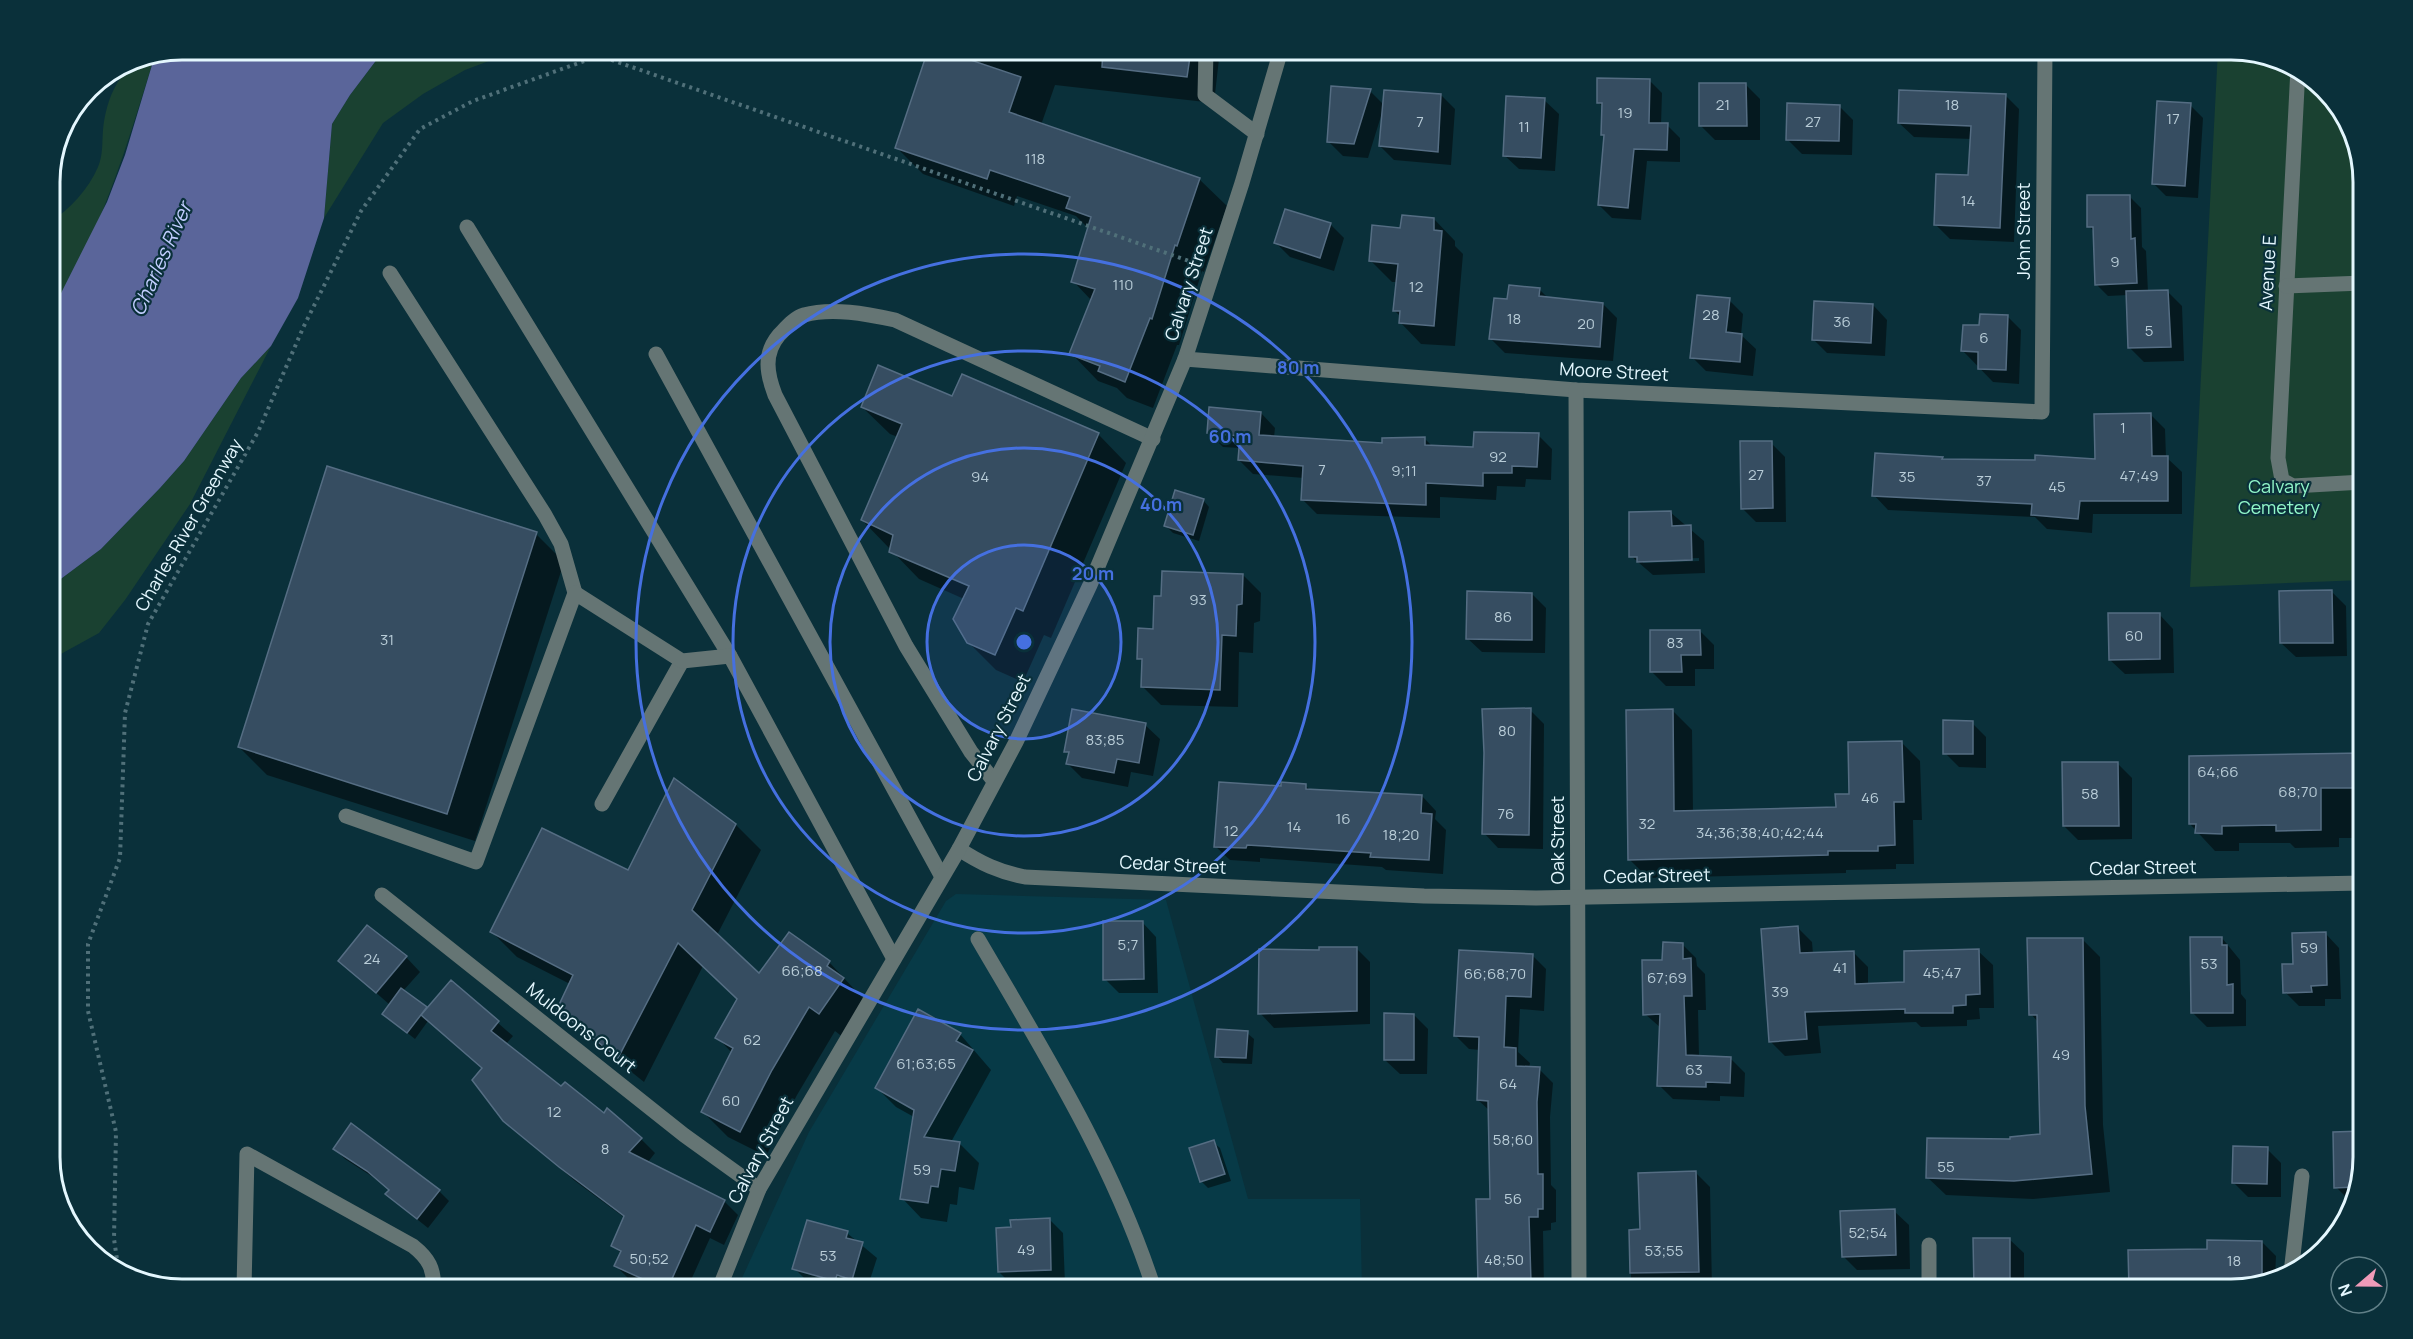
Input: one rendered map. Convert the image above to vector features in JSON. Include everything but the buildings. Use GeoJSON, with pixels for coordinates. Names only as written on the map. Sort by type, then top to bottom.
{"type":"FeatureCollection","features":[{"type":"Feature","properties":{"kind":"street"},"geometry":{"type":"LineString","coordinates":[[1206,60],[1205,96],[1257,134]]}},
{"type":"Feature","properties":{"kind":"street","name":"Calvary Street"},"geometry":{"type":"LineString","coordinates":[[722,1279],[759,1189],[959,849],[1016,742],[1090,585],[1185,359],[1257,134],[1278,60]]}},
{"type":"Feature","properties":{"kind":"street","name":"John Street"},"geometry":{"type":"LineString","coordinates":[[2042,412],[2045,60]]}},
{"type":"Feature","properties":{"kind":"street","name":"Avenue E"},"geometry":{"type":"LineString","coordinates":[[2297,80],[2278,458],[2282,480],[2294,486],[2353,483]]}},
{"type":"Feature","properties":{"kind":"street"},"geometry":{"type":"LineString","coordinates":[[467,227],[730,656],[894,959]]}},
{"type":"Feature","properties":{"kind":"street"},"geometry":{"type":"LineString","coordinates":[[346,816],[476,862],[575,593],[561,544],[545,515],[390,273]]}},
{"type":"Feature","properties":{"kind":"street"},"geometry":{"type":"LineString","coordinates":[[2286,286],[2353,283]]}},
{"type":"Feature","properties":{"kind":"street"},"geometry":{"type":"LineString","coordinates":[[994,781],[971,752],[906,646],[775,395],[769,378],[767,355],[773,342],[802,315],[827,312],[872,314],[895,320],[1153,439]]}},
{"type":"Feature","properties":{"kind":"street"},"geometry":{"type":"LineString","coordinates":[[656,354],[942,877]]}},
{"type":"Feature","properties":{"kind":"street","name":"Moore Street"},"geometry":{"type":"LineString","coordinates":[[1185,359],[1576,390],[2042,412]]}},
{"type":"Feature","properties":{"kind":"street","name":"Oak Street"},"geometry":{"type":"LineString","coordinates":[[1576,390],[1579,1279]]}},
{"type":"Feature","properties":{"kind":"street"},"geometry":{"type":"LineString","coordinates":[[575,593],[682,661],[730,656]]}},
{"type":"Feature","properties":{"kind":"street"},"geometry":{"type":"LineString","coordinates":[[602,804],[682,661]]}},
{"type":"Feature","properties":{"kind":"street","name":"Cedar Street"},"geometry":{"type":"LineString","coordinates":[[959,849],[979,863],[1003,873],[1025,877],[1424,896],[1577,897],[2353,883]]}},
{"type":"Feature","properties":{"kind":"street","name":"Muldoons Court"},"geometry":{"type":"LineString","coordinates":[[382,895],[684,1135],[759,1189]]}},
{"type":"Feature","properties":{"kind":"street"},"geometry":{"type":"LineString","coordinates":[[978,939],[1054,1070],[1109,1174],[1150,1279]]}},
{"type":"Feature","properties":{"kind":"street"},"geometry":{"type":"LineString","coordinates":[[244,1279],[247,1154],[413,1246],[426,1257],[432,1269],[432,1279]]}},
{"type":"Feature","properties":{"kind":"street"},"geometry":{"type":"LineString","coordinates":[[2292,1263],[2302,1176]]}},
{"type":"Feature","properties":{"kind":"street"},"geometry":{"type":"LineString","coordinates":[[1929,1245],[1929,1279]]}},
{"type":"Feature","properties":{"kind":"path","name":"Charles River Greenway"},"geometry":{"type":"LineString","coordinates":[[117,1260],[114,1239],[116,1132],[88,1011],[88,944],[120,858],[125,712],[148,624],[258,432],[303,327],[361,211],[420,129],[473,101],[582,60]]}},
{"type":"Feature","properties":{"kind":"path"},"geometry":{"type":"LineString","coordinates":[[609,60],[1188,261]]}},
{"type":"Feature","properties":{"kind":"shaded area"},"geometry":{"type":"Polygon","coordinates":[[[956,894],[1166,900],[1248,1199],[1360,1199],[1362,1279],[742,1279],[809,1132],[946,901],[956,894]]]}},
{"type":"Feature","properties":{"kind":"green space"},"geometry":{"type":"Polygon","coordinates":[[[376,60],[492,60],[465,70],[423,94],[383,123],[324,218],[332,124],[376,60]]]}},
{"type":"Feature","properties":{"kind":"green space","name":"Calvary Cemetery"},"geometry":{"type":"Polygon","coordinates":[[[2217,60],[2247,61],[2278,69],[2292,76],[2317,96],[2337,121],[2351,158],[2353,174],[2353,580],[2190,587],[2217,60]]]}},
{"type":"Feature","properties":{"kind":"green space"},"geometry":{"type":"Polygon","coordinates":[[[152,64],[111,189],[84,253],[60,298],[60,215],[78,198],[98,167],[102,153],[107,106],[123,75],[152,64]]]}},
{"type":"Feature","properties":{"kind":"green space"},"geometry":{"type":"Polygon","coordinates":[[[271,346],[190,504],[125,600],[99,633],[60,654],[60,580],[101,549],[160,488],[184,461],[241,378],[271,346]]]}},
{"type":"Feature","properties":{"kind":"water","name":"Charles River"},"geometry":{"type":"Polygon","coordinates":[[[182,60],[376,60],[332,124],[324,218],[298,298],[271,346],[241,378],[184,461],[160,488],[101,549],[60,580],[60,295],[107,202],[125,155],[152,63],[182,60]]]}}]}
